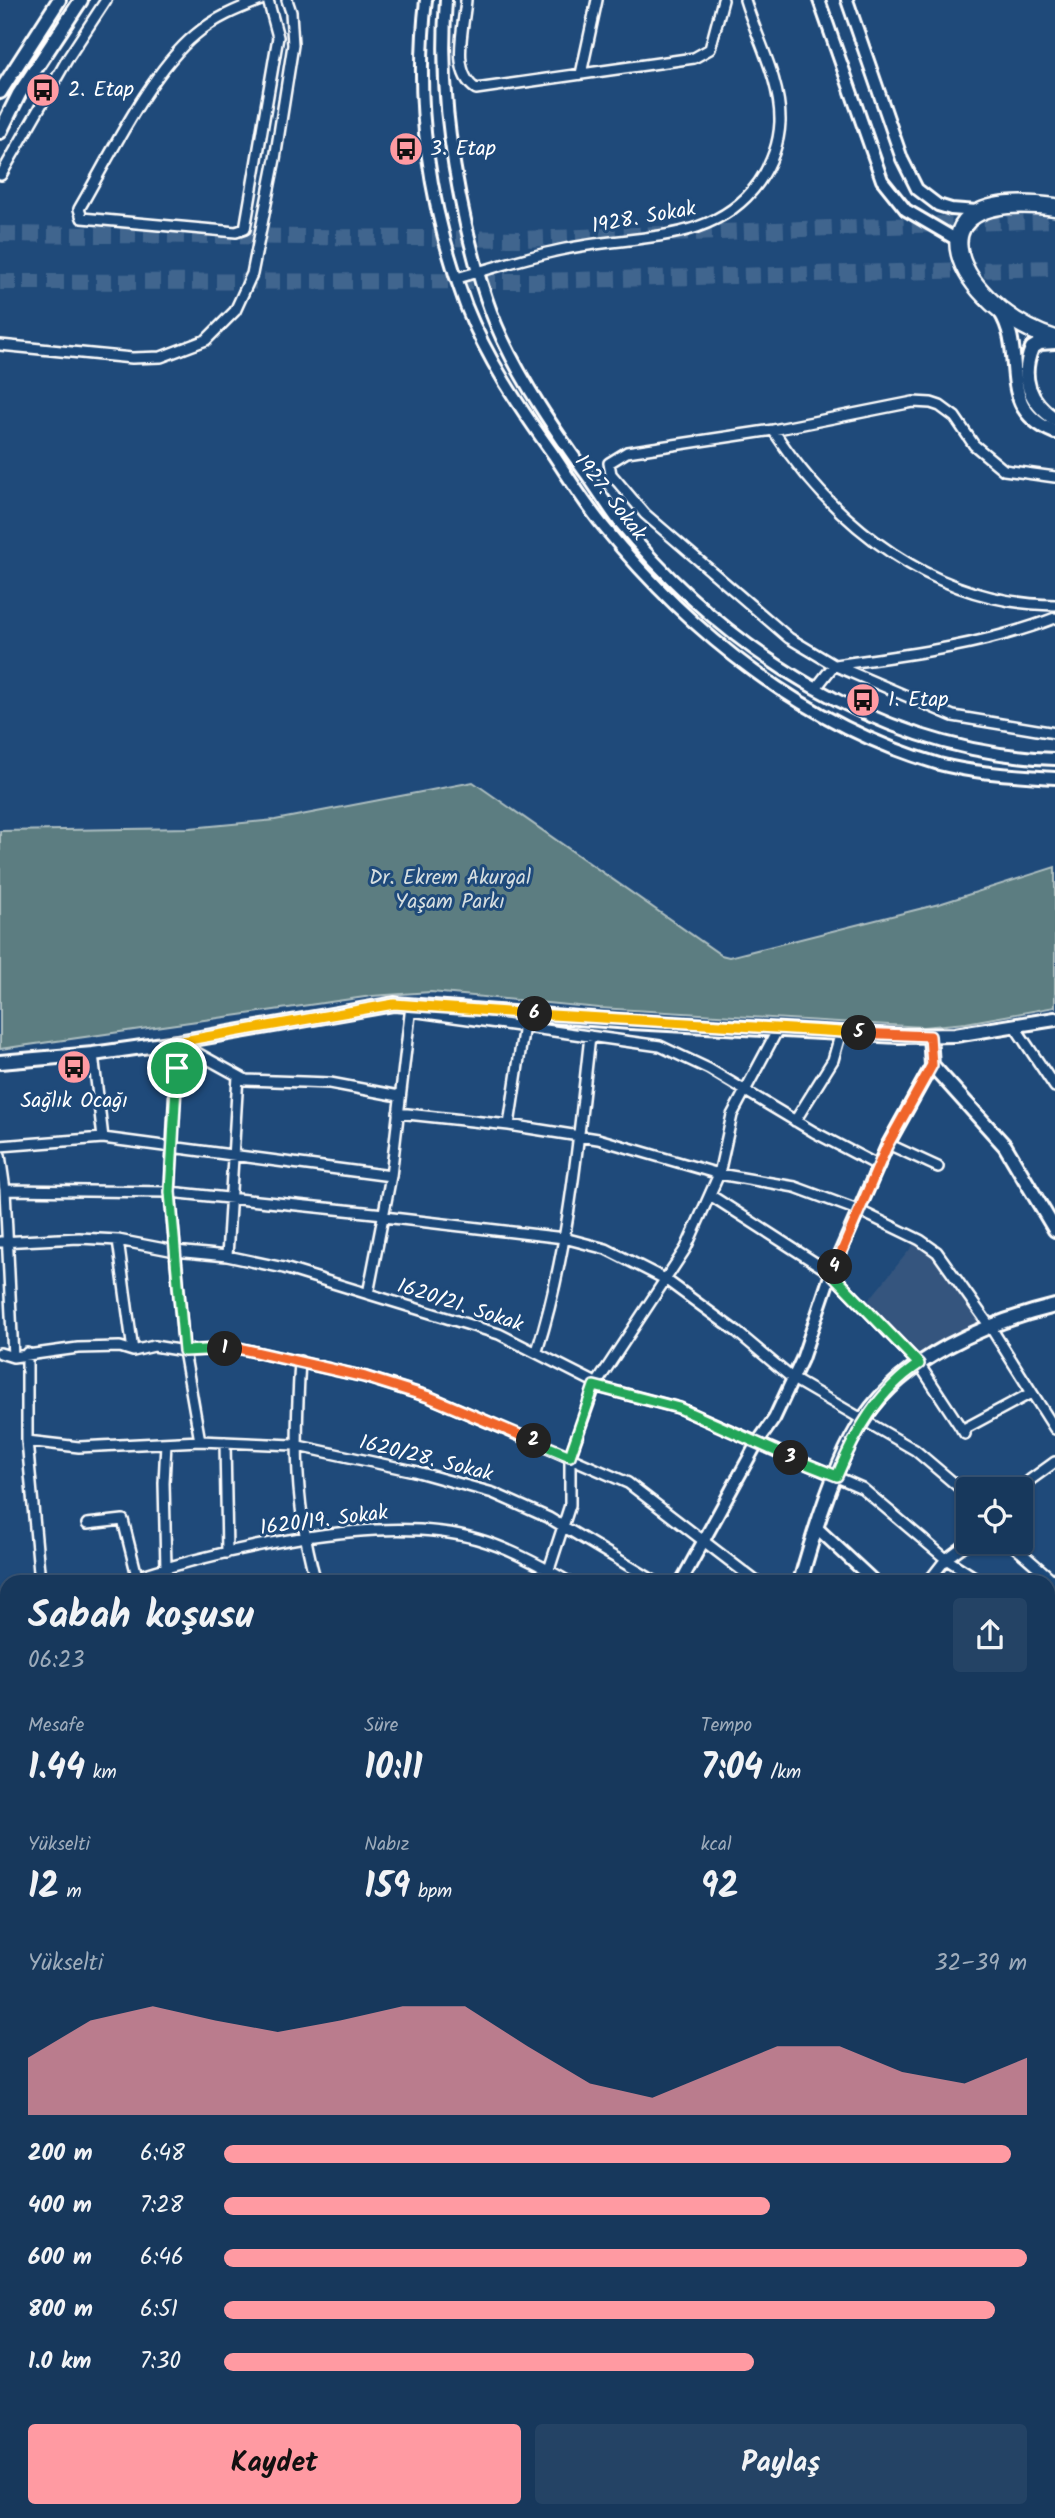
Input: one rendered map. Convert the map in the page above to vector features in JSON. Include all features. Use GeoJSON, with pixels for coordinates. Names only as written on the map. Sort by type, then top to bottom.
{"type":"FeatureCollection","features":[{"type":"Feature","properties":{"kind":"highway"},"geometry":{"type":"LineString","coordinates":[[1055,207],[1008,204],[978,211],[966,218],[958,241],[959,252],[970,275],[998,308],[1030,330],[1055,340]]}},
{"type":"Feature","properties":{"kind":"main road"},"geometry":{"type":"LineString","coordinates":[[0,92],[59,0]]}},
{"type":"Feature","properties":{"kind":"main road"},"geometry":{"type":"LineString","coordinates":[[0,132],[19,94],[81,0]]}},
{"type":"Feature","properties":{"kind":"main road"},"geometry":{"type":"LineString","coordinates":[[998,308],[1012,334],[1014,373],[1020,401],[1027,415],[1055,432]]}},
{"type":"Feature","properties":{"kind":"main road"},"geometry":{"type":"LineString","coordinates":[[1055,340],[1032,348],[1026,371],[1027,385],[1036,404],[1055,419]]}},
{"type":"Feature","properties":{"kind":"main road"},"geometry":{"type":"LineString","coordinates":[[0,1062],[93,1054],[177,1042],[331,1014],[411,1008],[630,1022],[930,1036],[1015,1027],[1055,1019]]}},
{"type":"Feature","properties":{"kind":"main road"},"geometry":{"type":"LineString","coordinates":[[930,1036],[932,1065],[1004,1146],[1055,1230]]}},
{"type":"Feature","properties":{"kind":"main road"},"geometry":{"type":"LineString","coordinates":[[802,1575],[837,1476],[864,1418],[906,1373],[991,1328],[1055,1306]]}},
{"type":"Feature","properties":{"kind":"street"},"geometry":{"type":"LineString","coordinates":[[1,175],[68,58],[106,0]]}},
{"type":"Feature","properties":{"kind":"street"},"geometry":{"type":"LineString","coordinates":[[261,0],[218,19],[181,48],[146,96],[79,209],[82,218],[236,232],[245,229],[276,56],[278,26],[268,0]]}},
{"type":"Feature","properties":{"kind":"street"},"geometry":{"type":"LineString","coordinates":[[0,345],[132,358],[161,358],[188,349],[223,326],[245,296],[253,274],[291,56],[293,29],[287,0]]}},
{"type":"Feature","properties":{"kind":"street","name":"1927. Sokak"},"geometry":{"type":"LineString","coordinates":[[426,0],[421,67],[425,145],[435,196],[457,278],[487,351],[532,424],[603,527],[671,600],[738,661],[783,693],[896,749],[952,766],[996,774],[1055,778]]}},
{"type":"Feature","properties":{"kind":"street","name":"1927. Sokak"},"geometry":{"type":"LineString","coordinates":[[446,0],[443,82],[447,128],[478,272],[501,337],[527,385],[617,519],[659,565],[707,611],[783,670],[860,713],[949,745],[1055,759]]}},
{"type":"Feature","properties":{"kind":"street"},"geometry":{"type":"LineString","coordinates":[[466,0],[460,67],[467,83],[476,89],[704,54],[710,49],[723,0]]}},
{"type":"Feature","properties":{"kind":"street"},"geometry":{"type":"LineString","coordinates":[[581,74],[597,0]]}},
{"type":"Feature","properties":{"kind":"street","name":"1928. Sokak"},"geometry":{"type":"LineString","coordinates":[[457,278],[565,249],[705,226],[734,211],[749,196],[775,152],[780,120],[778,99],[745,0]]}},
{"type":"Feature","properties":{"kind":"street"},"geometry":{"type":"LineString","coordinates":[[819,0],[882,180],[906,210],[958,241]]}},
{"type":"Feature","properties":{"kind":"street"},"geometry":{"type":"LineString","coordinates":[[847,0],[902,159],[917,189],[938,205],[978,211]]}},
{"type":"Feature","properties":{"kind":"street"},"geometry":{"type":"LineString","coordinates":[[276,56],[291,56]]}},
{"type":"Feature","properties":{"kind":"street"},"geometry":{"type":"LineString","coordinates":[[1055,477],[1004,470],[974,445],[955,417],[940,405],[913,402],[773,430],[627,452],[609,463],[611,474],[645,514],[789,638],[834,665],[953,716],[1055,733]]}},
{"type":"Feature","properties":{"kind":"street"},"geometry":{"type":"LineString","coordinates":[[773,430],[796,466],[837,509],[853,525],[904,561],[946,583],[988,597],[1026,605],[1055,605]]}},
{"type":"Feature","properties":{"kind":"street"},"geometry":{"type":"LineString","coordinates":[[816,688],[834,665],[919,653],[1007,634],[1055,618]]}},
{"type":"Feature","properties":{"kind":"street"},"geometry":{"type":"LineString","coordinates":[[368,1294],[391,1176],[411,1008],[660,1046],[709,1069],[795,1121],[879,1166]]}},
{"type":"Feature","properties":{"kind":"street"},"geometry":{"type":"LineString","coordinates":[[509,1125],[524,1025]]}},
{"type":"Feature","properties":{"kind":"street"},"geometry":{"type":"LineString","coordinates":[[1015,1027],[1055,1087]]}},
{"type":"Feature","properties":{"kind":"street"},"geometry":{"type":"LineString","coordinates":[[548,1575],[570,1505],[570,1456],[594,1386],[686,1248],[719,1174],[732,1115],[778,1029]]}},
{"type":"Feature","properties":{"kind":"street"},"geometry":{"type":"LineString","coordinates":[[795,1121],[833,1059],[841,1032]]}},
{"type":"Feature","properties":{"kind":"street"},"geometry":{"type":"LineString","coordinates":[[537,1351],[553,1300],[564,1238],[590,1036]]}},
{"type":"Feature","properties":{"kind":"street"},"geometry":{"type":"LineString","coordinates":[[200,1441],[184,1351],[170,1192],[177,1042],[246,1080],[330,1083],[399,1096]]}},
{"type":"Feature","properties":{"kind":"street"},"geometry":{"type":"LineString","coordinates":[[93,1054],[103,1138]]}},
{"type":"Feature","properties":{"kind":"street"},"geometry":{"type":"LineString","coordinates":[[685,1575],[739,1482],[757,1443],[774,1419],[793,1379],[831,1273],[888,1144],[932,1065]]}},
{"type":"Feature","properties":{"kind":"street"},"geometry":{"type":"LineString","coordinates":[[227,1256],[238,1076]]}},
{"type":"Feature","properties":{"kind":"street"},"geometry":{"type":"LineString","coordinates":[[398,1113],[579,1136],[719,1174],[795,1187],[860,1210],[920,1240],[937,1252],[991,1328],[1055,1429]]}},
{"type":"Feature","properties":{"kind":"street"},"geometry":{"type":"LineString","coordinates":[[0,1146],[103,1138],[391,1176]]}},
{"type":"Feature","properties":{"kind":"street"},"geometry":{"type":"LineString","coordinates":[[888,1144],[938,1167]]}},
{"type":"Feature","properties":{"kind":"street"},"geometry":{"type":"LineString","coordinates":[[0,1155],[5,1190],[4,1242],[13,1357]]}},
{"type":"Feature","properties":{"kind":"street"},"geometry":{"type":"LineString","coordinates":[[5,1190],[170,1192],[232,1197],[564,1238],[606,1249],[665,1279],[737,1332],[793,1379],[915,1450],[956,1485]]}},
{"type":"Feature","properties":{"kind":"street"},"geometry":{"type":"LineString","coordinates":[[710,1195],[831,1273],[919,1364],[963,1432],[1031,1393]]}},
{"type":"Feature","properties":{"kind":"street","name":"1620/21. Sokak"},"geometry":{"type":"LineString","coordinates":[[4,1242],[79,1238],[118,1240],[174,1251],[227,1256],[284,1268],[499,1334],[592,1381],[594,1386],[679,1408],[862,1488],[946,1559],[971,1575]]}},
{"type":"Feature","properties":{"kind":"street"},"geometry":{"type":"LineString","coordinates":[[118,1240],[133,1351]]}},
{"type":"Feature","properties":{"kind":"street"},"geometry":{"type":"LineString","coordinates":[[0,1353],[13,1357],[27,1353],[120,1347],[133,1351],[154,1346],[184,1351],[238,1348],[300,1361],[429,1397],[628,1483],[656,1501],[702,1542],[747,1575]]}},
{"type":"Feature","properties":{"kind":"street"},"geometry":{"type":"LineString","coordinates":[[27,1353],[27,1441],[39,1575]]}},
{"type":"Feature","properties":{"kind":"street"},"geometry":{"type":"LineString","coordinates":[[300,1361],[294,1445],[306,1539],[314,1575]]}},
{"type":"Feature","properties":{"kind":"street","name":"1620/28. Sokak"},"geometry":{"type":"LineString","coordinates":[[27,1441],[79,1447],[200,1441],[294,1445],[493,1493],[564,1525],[645,1575]]}},
{"type":"Feature","properties":{"kind":"street"},"geometry":{"type":"LineString","coordinates":[[225,1441],[227,1553]]}},
{"type":"Feature","properties":{"kind":"street"},"geometry":{"type":"LineString","coordinates":[[166,1443],[166,1568]]}},
{"type":"Feature","properties":{"kind":"street"},"geometry":{"type":"LineString","coordinates":[[1033,1478],[1055,1462]]}},
{"type":"Feature","properties":{"kind":"street"},"geometry":{"type":"LineString","coordinates":[[87,1524],[123,1520],[137,1575]]}},
{"type":"Feature","properties":{"kind":"street","name":"1620/19. Sokak"},"geometry":{"type":"LineString","coordinates":[[141,1575],[227,1553],[306,1539],[393,1529],[478,1539],[558,1575]]}},
{"type":"Feature","properties":{"kind":"street"},"geometry":{"type":"LineString","coordinates":[[818,1529],[867,1575]]}},
{"type":"Feature","properties":{"kind":"street"},"geometry":{"type":"LineString","coordinates":[[933,1575],[956,1552]]}},
{"type":"Feature","properties":{"kind":"street"},"geometry":{"type":"LineString","coordinates":[[1023,1554],[1047,1575]]}},
{"type":"Feature","properties":{"kind":"shaded area"},"geometry":{"type":"Polygon","coordinates":[[[915,1243],[935,1254],[966,1298],[981,1327],[920,1360],[865,1305],[915,1243]]]}},
{"type":"Feature","properties":{"kind":"green space","name":"Dr. Ekrem Akurgal Yaşam Parkı"},"geometry":{"type":"Polygon","coordinates":[[[473,782],[721,955],[729,957],[939,904],[1055,867],[1055,1007],[966,1023],[923,1027],[599,1008],[431,992],[372,996],[0,1049],[0,831],[190,828],[275,820],[473,782]]]}},
{"type":"Feature","properties":{"kind":"tunnel"},"geometry":{"type":"LineString","coordinates":[[0,234],[524,239],[1055,220]]}},
{"type":"Feature","properties":{"kind":"tunnel"},"geometry":{"type":"LineString","coordinates":[[0,282],[533,281],[1055,268]]}},
{"type":"Feature","properties":{"kind":"place","name":"2. Etap"},"geometry":{"type":"Point","coordinates":[43,90]}},
{"type":"Feature","properties":{"kind":"place","name":"3. Etap"},"geometry":{"type":"Point","coordinates":[406,149]}},
{"type":"Feature","properties":{"kind":"place","name":"1. Etap"},"geometry":{"type":"Point","coordinates":[863,700]}},
{"type":"Feature","properties":{"kind":"place","name":"Sağlık Ocağı"},"geometry":{"type":"Point","coordinates":[74,1067]}},
{"type":"Feature","properties":{"kind":"route"},"geometry":{"type":"LineString","coordinates":[[394,1004],[630,1022],[930,1036],[932,1065],[887,1146],[831,1273],[919,1364],[906,1373],[864,1418],[837,1476],[787,1457],[679,1408],[618,1390],[594,1386],[570,1456],[429,1397],[365,1377],[238,1348],[184,1351],[170,1192],[177,1068],[177,1042],[394,1004]]}}]}
